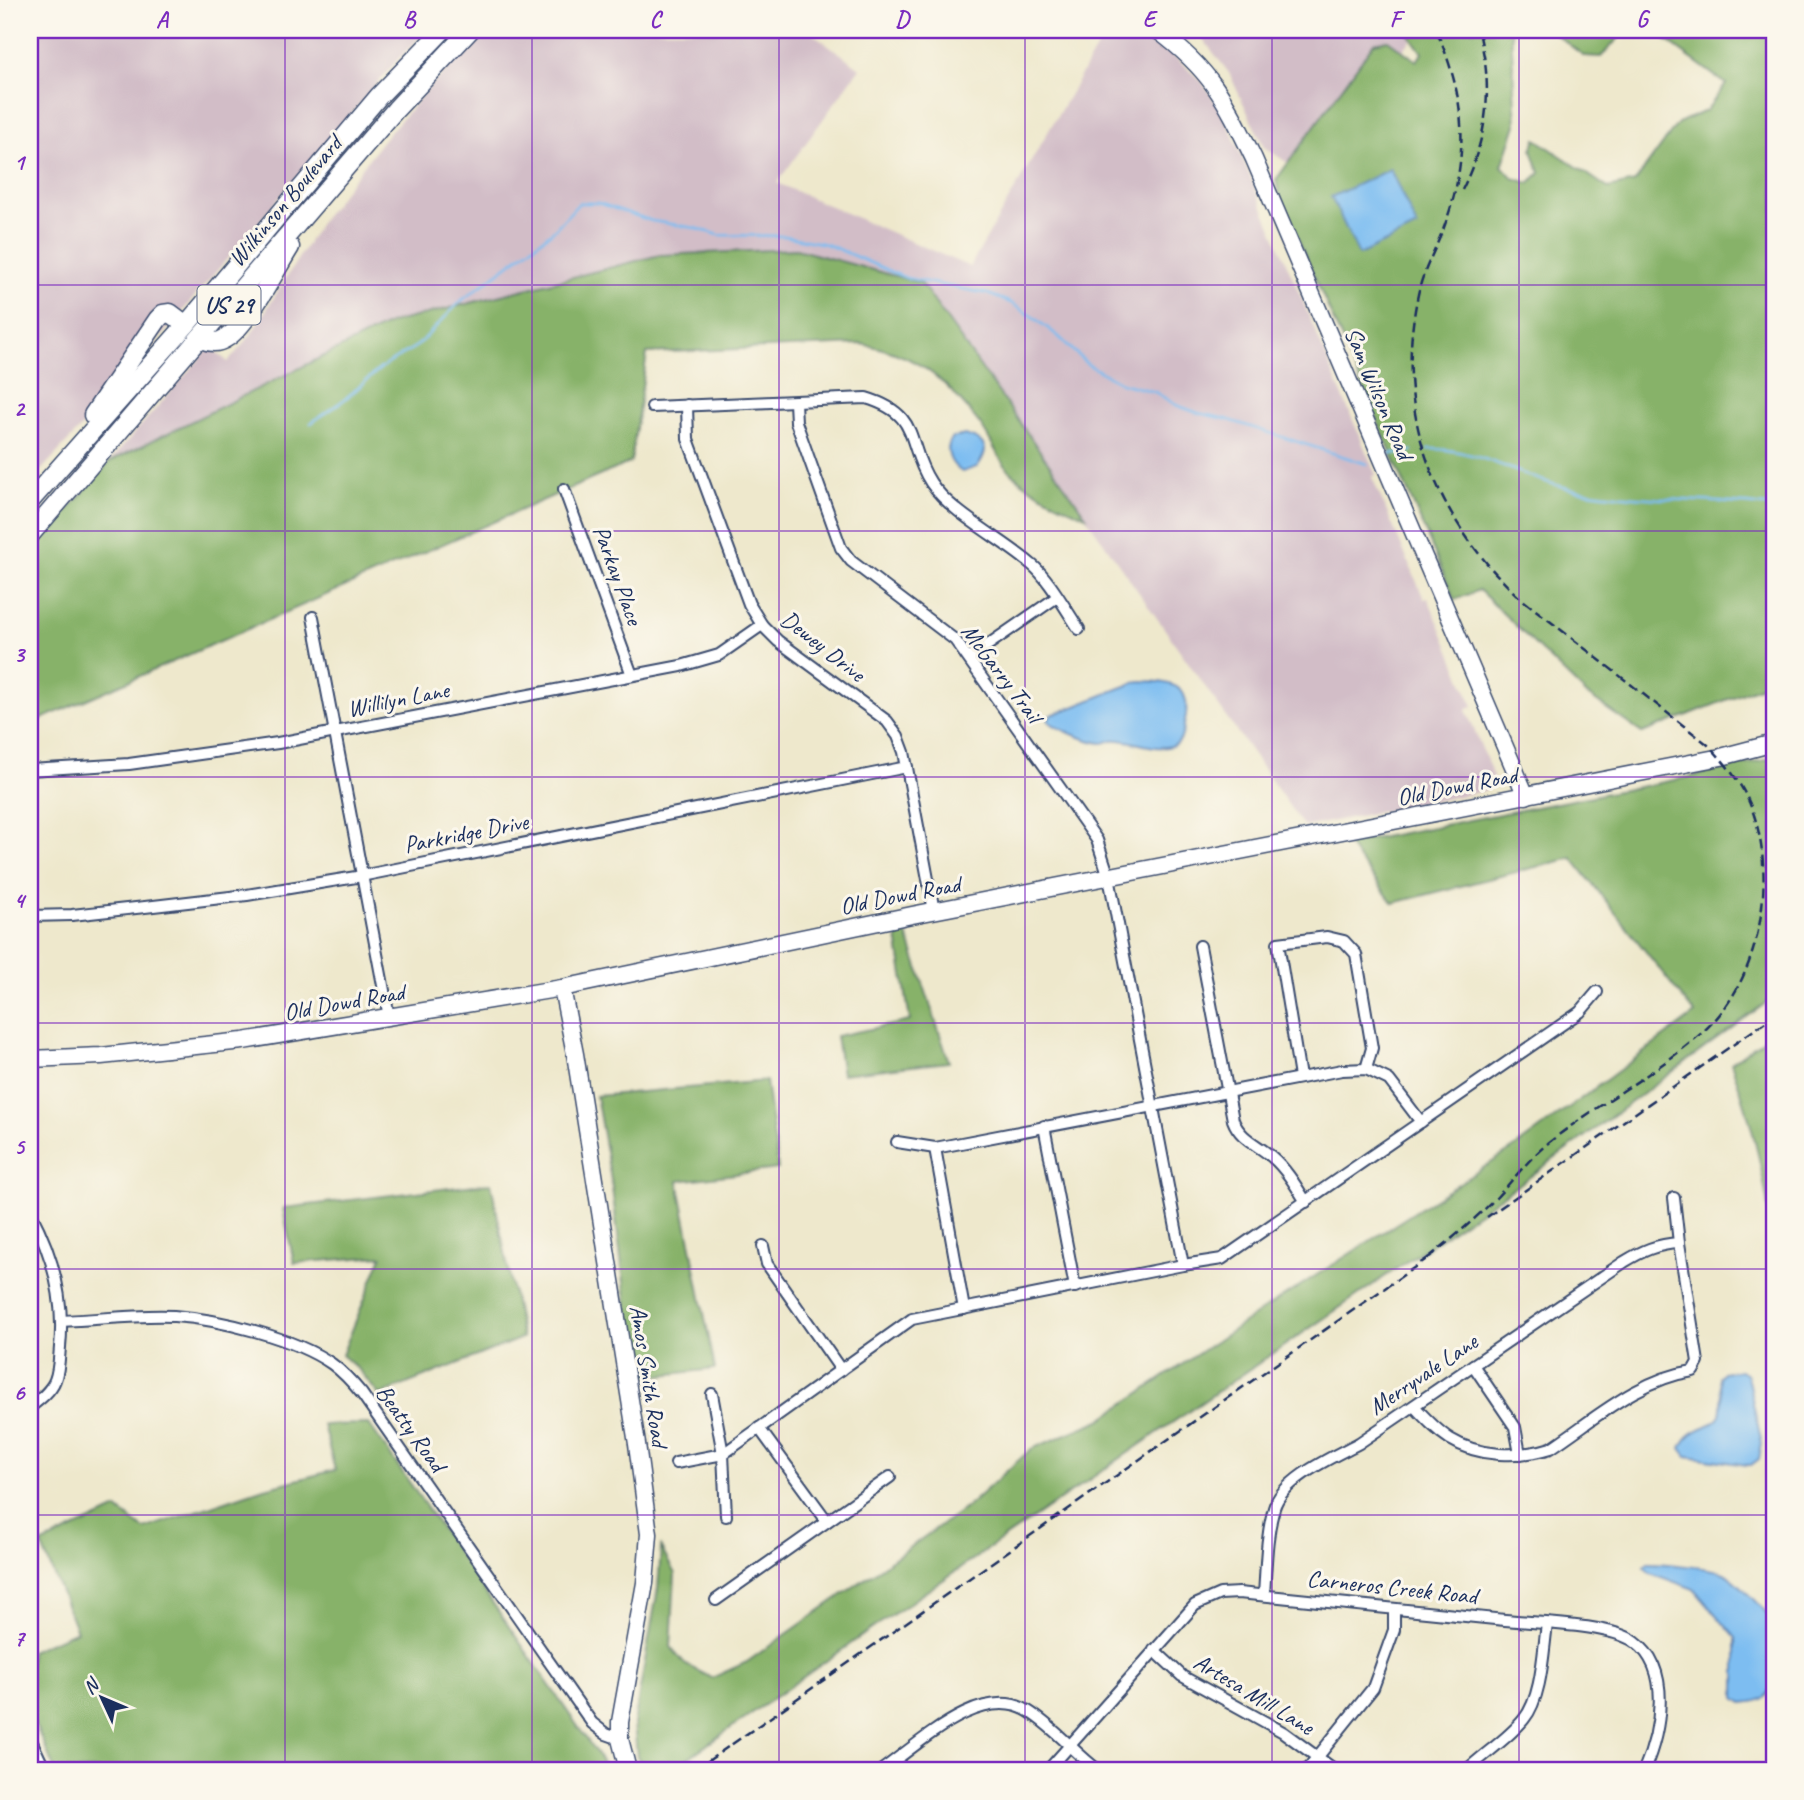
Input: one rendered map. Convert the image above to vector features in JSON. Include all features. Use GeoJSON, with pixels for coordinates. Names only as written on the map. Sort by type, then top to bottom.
{"type":"FeatureCollection","features":[{"type":"Feature","properties":{"kind":"main road","name":"Wilkinson Boulevard"},"geometry":{"type":"LineString","coordinates":[[32,494],[186,325],[379,96],[443,30]]}},
{"type":"Feature","properties":{"kind":"main road","name":"Wilkinson Boulevard"},"geometry":{"type":"LineString","coordinates":[[201,338],[216,343],[233,334],[335,180],[396,109],[470,30]]}},
{"type":"Feature","properties":{"kind":"main road"},"geometry":{"type":"LineString","coordinates":[[49,478],[158,319],[163,314],[170,313],[186,325]]}},
{"type":"Feature","properties":{"kind":"main road","name":"US 29"},"geometry":{"type":"LineString","coordinates":[[30,535],[201,338]]}},
{"type":"Feature","properties":{"kind":"street","name":"Sam Wilson Road"},"geometry":{"type":"LineString","coordinates":[[1157,30],[1177,44],[1205,71],[1237,122],[1526,796]]}},
{"type":"Feature","properties":{"kind":"street"},"geometry":{"type":"LineString","coordinates":[[186,325],[201,338]]}},
{"type":"Feature","properties":{"kind":"street"},"geometry":{"type":"LineString","coordinates":[[652,407],[866,397],[882,402],[896,411],[908,425],[929,481],[943,498],[1035,566],[1079,629]]}},
{"type":"Feature","properties":{"kind":"street","name":"McGarry Trail"},"geometry":{"type":"LineString","coordinates":[[795,402],[796,422],[841,548],[851,561],[947,632],[969,658],[1097,839],[1108,877],[1183,1265]]}},
{"type":"Feature","properties":{"kind":"street","name":"Dewey Drive"},"geometry":{"type":"LineString","coordinates":[[687,405],[688,439],[749,604],[762,625],[778,641],[887,721],[898,736],[934,911]]}},
{"type":"Feature","properties":{"kind":"street","name":"Parkay Place"},"geometry":{"type":"LineString","coordinates":[[564,489],[632,675]]}},
{"type":"Feature","properties":{"kind":"street"},"geometry":{"type":"LineString","coordinates":[[969,658],[1057,597]]}},
{"type":"Feature","properties":{"kind":"street"},"geometry":{"type":"LineString","coordinates":[[313,617],[389,1017]]}},
{"type":"Feature","properties":{"kind":"street","name":"Willilyn Lane"},"geometry":{"type":"LineString","coordinates":[[30,770],[71,769],[196,756],[335,733],[681,666],[719,655],[762,625]]}},
{"type":"Feature","properties":{"kind":"street","name":"Old Dowd Road"},"geometry":{"type":"LineString","coordinates":[[30,1059],[101,1056],[243,1041],[562,988],[934,911],[1721,757],[1774,743]]}},
{"type":"Feature","properties":{"kind":"street","name":"Parkridge Drive"},"geometry":{"type":"LineString","coordinates":[[30,916],[72,915],[196,901],[363,876],[906,767]]}},
{"type":"Feature","properties":{"kind":"street"},"geometry":{"type":"LineString","coordinates":[[1300,1077],[1278,943],[1327,937],[1344,941],[1356,954],[1372,1048],[1366,1069]]}},
{"type":"Feature","properties":{"kind":"street"},"geometry":{"type":"LineString","coordinates":[[1200,946],[1237,1133],[1272,1157],[1306,1202]]}},
{"type":"Feature","properties":{"kind":"street","name":"Amos Smith Road"},"geometry":{"type":"LineString","coordinates":[[562,988],[627,1377],[649,1534],[645,1583],[622,1705],[620,1739],[628,1770]]}},
{"type":"Feature","properties":{"kind":"street"},"geometry":{"type":"LineString","coordinates":[[676,1464],[723,1454],[912,1319],[1222,1259],[1580,1012],[1597,992]]}},
{"type":"Feature","properties":{"kind":"street"},"geometry":{"type":"LineString","coordinates":[[897,1142],[935,1148],[1300,1077],[1366,1069],[1389,1080],[1421,1122]]}},
{"type":"Feature","properties":{"kind":"street"},"geometry":{"type":"LineString","coordinates":[[1044,1126],[1075,1287]]}},
{"type":"Feature","properties":{"kind":"street"},"geometry":{"type":"LineString","coordinates":[[935,1148],[964,1309]]}},
{"type":"Feature","properties":{"kind":"street"},"geometry":{"type":"LineString","coordinates":[[1414,1406],[1435,1428],[1453,1441],[1500,1454],[1520,1454],[1551,1448],[1650,1382],[1693,1371],[1698,1362],[1674,1198]]}},
{"type":"Feature","properties":{"kind":"street"},"geometry":{"type":"LineString","coordinates":[[30,1212],[54,1269],[61,1299],[55,1380],[44,1396],[30,1407]]}},
{"type":"Feature","properties":{"kind":"street","name":"Merryvale Lane"},"geometry":{"type":"LineString","coordinates":[[1264,1595],[1269,1534],[1275,1507],[1282,1494],[1323,1461],[1359,1443],[1634,1256],[1663,1244],[1679,1243]]}},
{"type":"Feature","properties":{"kind":"street"},"geometry":{"type":"LineString","coordinates":[[763,1246],[767,1264],[841,1370]]}},
{"type":"Feature","properties":{"kind":"street","name":"Beatty Road"},"geometry":{"type":"LineString","coordinates":[[61,1321],[137,1316],[185,1317],[242,1328],[282,1340],[317,1354],[333,1365],[352,1382],[370,1405],[592,1723],[606,1734],[620,1739]]}},
{"type":"Feature","properties":{"kind":"street"},"geometry":{"type":"LineString","coordinates":[[1472,1365],[1515,1427],[1520,1454]]}},
{"type":"Feature","properties":{"kind":"street"},"geometry":{"type":"LineString","coordinates":[[712,1394],[723,1454],[726,1516]]}},
{"type":"Feature","properties":{"kind":"street"},"geometry":{"type":"LineString","coordinates":[[759,1428],[827,1521]]}},
{"type":"Feature","properties":{"kind":"street"},"geometry":{"type":"LineString","coordinates":[[716,1600],[890,1477]]}},
{"type":"Feature","properties":{"kind":"street","name":"Carneros Creek Road"},"geometry":{"type":"LineString","coordinates":[[1048,1770],[1184,1616],[1203,1600],[1220,1594],[1264,1595],[1619,1634],[1636,1643],[1651,1660],[1660,1679],[1660,1700],[1653,1743],[1644,1770]]}},
{"type":"Feature","properties":{"kind":"street"},"geometry":{"type":"LineString","coordinates":[[1307,1770],[1373,1688],[1394,1630],[1394,1609]]}},
{"type":"Feature","properties":{"kind":"street"},"geometry":{"type":"LineString","coordinates":[[1467,1770],[1524,1720],[1532,1707],[1547,1624]]}},
{"type":"Feature","properties":{"kind":"street","name":"Artesa Mill Lane"},"geometry":{"type":"LineString","coordinates":[[1154,1650],[1182,1676],[1283,1732],[1335,1770]]}},
{"type":"Feature","properties":{"kind":"street"},"geometry":{"type":"LineString","coordinates":[[883,1770],[960,1715],[992,1704],[1012,1704],[1027,1710],[1098,1770]]}},
{"type":"Feature","properties":{"kind":"street"},"geometry":{"type":"LineString","coordinates":[[30,1738],[45,1770]]}},
{"type":"Feature","properties":{"kind":"shaded area"},"geometry":{"type":"Polygon","coordinates":[[[30,30],[427,30],[397,60],[104,403],[30,482],[30,30]]]}},
{"type":"Feature","properties":{"kind":"shaded area"},"geometry":{"type":"Polygon","coordinates":[[[486,30],[808,30],[860,68],[777,183],[970,267],[1107,30],[1131,30],[1175,57],[1202,82],[1229,127],[1376,475],[1372,477],[1424,599],[1428,598],[1473,706],[1466,710],[1493,775],[1490,787],[1484,791],[1304,827],[921,283],[796,249],[660,255],[391,323],[109,462],[210,347],[228,362],[250,336],[322,220],[383,140],[486,30]]]}},
{"type":"Feature","properties":{"kind":"shaded area"},"geometry":{"type":"Polygon","coordinates":[[[1196,30],[1418,30],[1310,178],[1264,147],[1229,73],[1196,30]]]}},
{"type":"Feature","properties":{"kind":"green space"},"geometry":{"type":"Polygon","coordinates":[[[1406,30],[1511,30],[1516,125],[1502,166],[1513,178],[1529,183],[1540,173],[1532,150],[1536,139],[1608,188],[1635,182],[1678,123],[1706,111],[1726,84],[1652,30],[1774,30],[1774,681],[1642,733],[1586,694],[1479,590],[1455,600],[1279,195],[1276,180],[1374,43],[1388,40],[1417,61],[1422,53],[1406,30]]]}},
{"type":"Feature","properties":{"kind":"green space"},"geometry":{"type":"Polygon","coordinates":[[[1550,30],[1626,30],[1601,57],[1584,56],[1550,30]]]}},
{"type":"Feature","properties":{"kind":"green space"},"geometry":{"type":"Polygon","coordinates":[[[796,249],[921,283],[1086,516],[1044,496],[1015,476],[1004,464],[979,423],[954,393],[928,370],[898,354],[861,344],[647,353],[631,462],[30,724],[30,554],[109,462],[391,323],[660,255],[796,249]]]}},
{"type":"Feature","properties":{"kind":"green space"},"geometry":{"type":"Polygon","coordinates":[[[1774,758],[1774,997],[1527,1179],[671,1770],[645,1770],[637,1756],[634,1723],[658,1588],[661,1548],[675,1574],[671,1647],[686,1665],[712,1678],[747,1662],[968,1506],[1031,1449],[1100,1420],[1264,1309],[1517,1146],[1695,1014],[1572,858],[1393,903],[1347,844],[1774,758]]]}},
{"type":"Feature","properties":{"kind":"green space"},"geometry":{"type":"Polygon","coordinates":[[[907,934],[949,1062],[842,1074],[836,1036],[910,1021],[897,937],[907,934]]]}},
{"type":"Feature","properties":{"kind":"green space"},"geometry":{"type":"Polygon","coordinates":[[[1771,1034],[1774,1045],[1774,1254],[1758,1157],[1731,1063],[1771,1034]]]}},
{"type":"Feature","properties":{"kind":"green space"},"geometry":{"type":"Polygon","coordinates":[[[766,1081],[778,1169],[678,1181],[715,1369],[636,1378],[611,1180],[596,1096],[766,1081]]]}},
{"type":"Feature","properties":{"kind":"green space"},"geometry":{"type":"Polygon","coordinates":[[[491,1183],[522,1338],[379,1395],[360,1371],[342,1355],[382,1256],[294,1263],[283,1208],[491,1183]]]}},
{"type":"Feature","properties":{"kind":"green space"},"geometry":{"type":"Polygon","coordinates":[[[369,1424],[608,1770],[55,1770],[30,1713],[30,1651],[77,1631],[41,1544],[117,1509],[144,1529],[261,1489],[335,1470],[323,1425],[369,1424]]]}},
{"type":"Feature","properties":{"kind":"water"},"geometry":{"type":"Polygon","coordinates":[[[1390,169],[1417,227],[1359,255],[1331,197],[1390,169]]]}},
{"type":"Feature","properties":{"kind":"water"},"geometry":{"type":"Polygon","coordinates":[[[965,435],[982,443],[985,450],[977,467],[962,472],[952,462],[948,448],[952,438],[965,435]]]}},
{"type":"Feature","properties":{"kind":"water"},"geometry":{"type":"Polygon","coordinates":[[[1140,681],[1163,682],[1178,688],[1183,694],[1186,712],[1182,736],[1176,744],[1169,747],[1152,747],[1119,740],[1097,742],[1065,731],[1048,720],[1051,715],[1140,681]]]}},
{"type":"Feature","properties":{"kind":"water"},"geometry":{"type":"Polygon","coordinates":[[[1740,1370],[1747,1375],[1762,1444],[1759,1459],[1747,1465],[1687,1456],[1681,1448],[1685,1441],[1695,1431],[1712,1424],[1719,1417],[1719,1377],[1723,1373],[1740,1370]]]}},
{"type":"Feature","properties":{"kind":"water"},"geometry":{"type":"Polygon","coordinates":[[[1648,1563],[1724,1573],[1759,1604],[1770,1621],[1774,1642],[1773,1678],[1766,1697],[1743,1703],[1736,1698],[1736,1638],[1694,1589],[1650,1573],[1644,1567],[1648,1563]]]}},
{"type":"Feature","properties":{"kind":"waterway"},"geometry":{"type":"LineString","coordinates":[[311,423],[345,399],[381,368],[418,345],[461,301],[553,231],[579,203],[598,203],[652,221],[719,235],[785,236],[826,244],[906,278],[988,294],[1011,303],[1033,317],[1087,364],[1121,383],[1155,392],[1176,405],[1198,413],[1226,419],[1367,464]]}},
{"type":"Feature","properties":{"kind":"waterway"},"geometry":{"type":"LineString","coordinates":[[1428,449],[1465,453],[1539,480],[1577,490],[1774,507]]}},
{"type":"Feature","properties":{"kind":"waterway"},"geometry":{"type":"LineString","coordinates":[[1389,454],[1412,451]]}},
{"type":"Feature","properties":{"kind":"railway"},"geometry":{"type":"LineString","coordinates":[[1428,1258],[1488,1206],[1547,1144],[1649,1074],[1707,1028],[1740,983],[1759,928],[1763,899],[1763,870],[1754,815],[1746,795],[1728,768],[1707,744],[1519,597],[1489,565],[1463,531],[1442,495],[1426,457],[1416,418],[1411,376],[1412,334],[1419,290],[1452,204],[1461,154],[1459,105],[1454,80],[1436,30]]}},
{"type":"Feature","properties":{"kind":"railway"},"geometry":{"type":"LineString","coordinates":[[1462,190],[1480,141],[1486,108],[1486,74],[1478,30]]}},
{"type":"Feature","properties":{"kind":"railway"},"geometry":{"type":"LineString","coordinates":[[1487,1217],[1774,1016]]}},
{"type":"Feature","properties":{"kind":"railway"},"geometry":{"type":"LineString","coordinates":[[695,1770],[1435,1253]]}}]}
